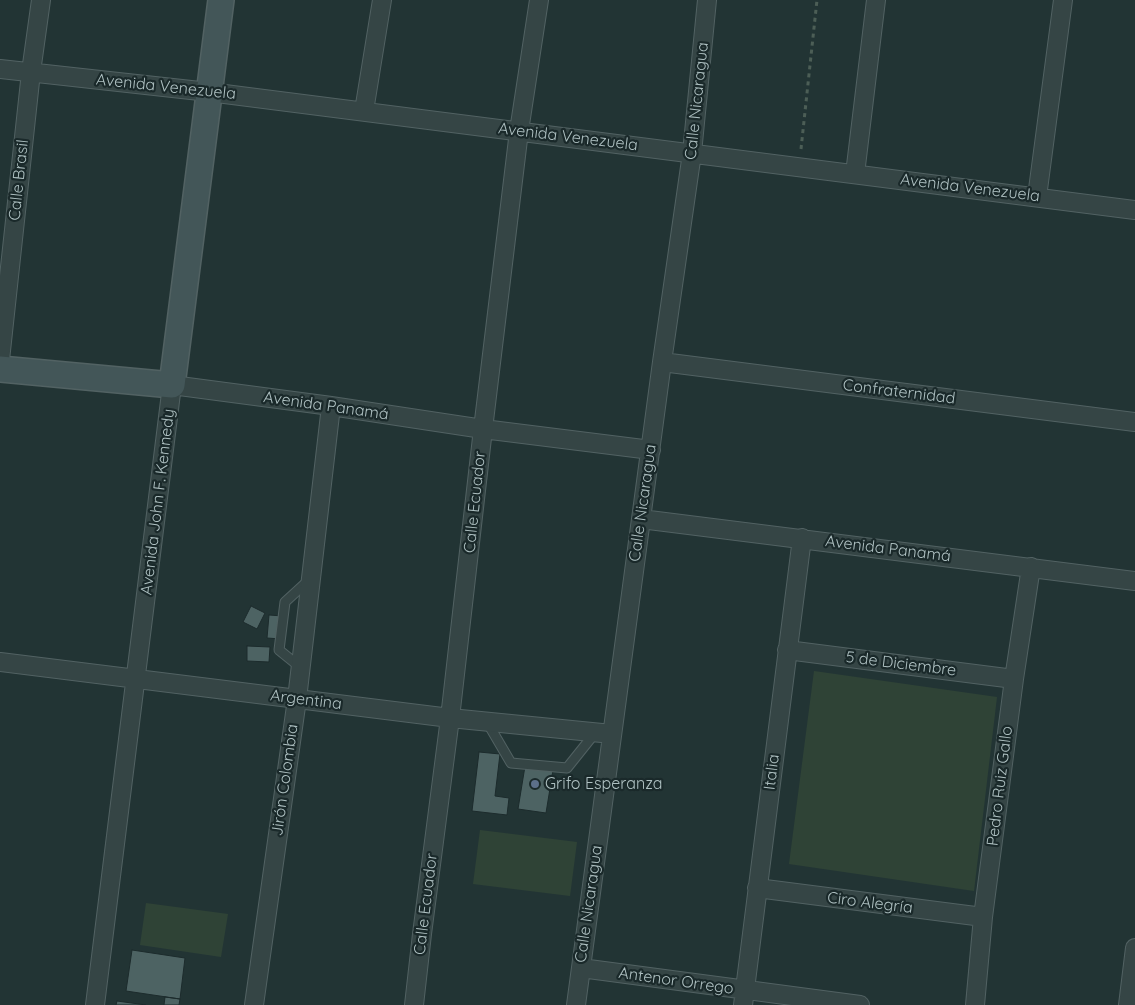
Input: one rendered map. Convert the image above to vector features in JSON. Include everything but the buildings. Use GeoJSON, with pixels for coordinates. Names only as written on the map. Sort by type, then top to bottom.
{"type":"FeatureCollection","features":[{"type":"Feature","properties":{"kind":"street","name":"Calle Brasil"},"geometry":{"type":"LineString","coordinates":[[0,360],[40,0]]}},
{"type":"Feature","properties":{"kind":"street","name":"Avenida John F. Kennedy"},"geometry":{"type":"LineString","coordinates":[[95,1005],[221,0]]}},
{"type":"Feature","properties":{"kind":"street"},"geometry":{"type":"LineString","coordinates":[[364,111],[382,0]]}},
{"type":"Feature","properties":{"kind":"street","name":"Calle Ecuador"},"geometry":{"type":"LineString","coordinates":[[414,1005],[450,718],[519,131],[539,0]]}},
{"type":"Feature","properties":{"kind":"street","name":"Calle Nicaragua"},"geometry":{"type":"LineString","coordinates":[[576,1005],[604,734],[651,450],[692,153],[707,0]]}},
{"type":"Feature","properties":{"kind":"street"},"geometry":{"type":"LineString","coordinates":[[855,174],[876,0]]}},
{"type":"Feature","properties":{"kind":"street"},"geometry":{"type":"LineString","coordinates":[[1036,197],[1063,0]]}},
{"type":"Feature","properties":{"kind":"street","name":"Avenida Venezuela"},"geometry":{"type":"LineString","coordinates":[[0,69],[364,111],[1135,210]]}},
{"type":"Feature","properties":{"kind":"street","name":"Confraternidad"},"geometry":{"type":"LineString","coordinates":[[662,362],[1135,422]]}},
{"type":"Feature","properties":{"kind":"street","name":"Avenida Panamá"},"geometry":{"type":"LineString","coordinates":[[0,368],[172,385],[483,429],[651,450]]}},
{"type":"Feature","properties":{"kind":"street","name":"Jirón Colombia"},"geometry":{"type":"LineString","coordinates":[[254,1005],[297,699],[331,406]]}},
{"type":"Feature","properties":{"kind":"street","name":"Avenida Panamá"},"geometry":{"type":"LineString","coordinates":[[641,519],[1135,581]]}},
{"type":"Feature","properties":{"kind":"street","name":"Italia"},"geometry":{"type":"LineString","coordinates":[[744,998],[802,538]]}},
{"type":"Feature","properties":{"kind":"street","name":"Pedro Ruiz Gallo"},"geometry":{"type":"LineString","coordinates":[[975,1005],[983,917],[1014,679],[1031,567]]}},
{"type":"Feature","properties":{"kind":"street","name":"5 de Diciembre"},"geometry":{"type":"LineString","coordinates":[[788,650],[1014,679]]}},
{"type":"Feature","properties":{"kind":"street","name":"Argentina"},"geometry":{"type":"LineString","coordinates":[[0,662],[450,718],[604,734]]}},
{"type":"Feature","properties":{"kind":"street","name":"Ciro Alegría"},"geometry":{"type":"LineString","coordinates":[[757,888],[983,917]]}},
{"type":"Feature","properties":{"kind":"street"},"geometry":{"type":"LineString","coordinates":[[1128,1005],[1135,948]]}},
{"type":"Feature","properties":{"kind":"street","name":"Antenor Orrego"},"geometry":{"type":"LineString","coordinates":[[581,968],[744,998],[860,1005]]}},
{"type":"Feature","properties":{"kind":"lane"},"geometry":{"type":"LineString","coordinates":[[487,722],[511,763],[520,764],[568,768],[604,734]]}},
{"type":"Feature","properties":{"kind":"path"},"geometry":{"type":"LineString","coordinates":[[799,166],[816,0]]}},
{"type":"Feature","properties":{"kind":"green space"},"geometry":{"type":"Polygon","coordinates":[[[814,671],[997,697],[974,891],[789,864],[814,671]]]}},
{"type":"Feature","properties":{"kind":"green space"},"geometry":{"type":"Polygon","coordinates":[[[480,830],[577,842],[570,896],[473,884],[480,830]]]}},
{"type":"Feature","properties":{"kind":"green space"},"geometry":{"type":"Polygon","coordinates":[[[146,903],[228,914],[221,957],[140,945],[146,903]]]}},
{"type":"Feature","properties":{"kind":"place","name":"Grifo Esperanza"},"geometry":{"type":"Point","coordinates":[535,784]}}]}
